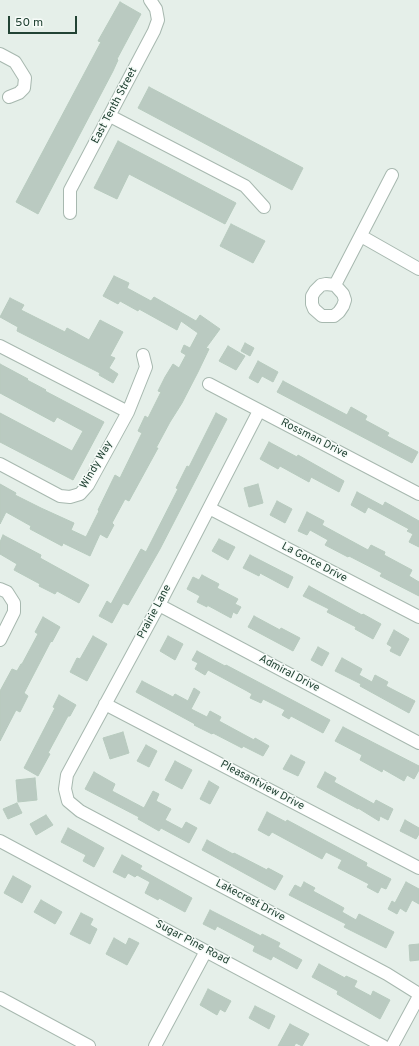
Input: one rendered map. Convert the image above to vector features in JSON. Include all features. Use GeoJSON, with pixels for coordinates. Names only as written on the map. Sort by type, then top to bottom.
{"type":"FeatureCollection","features":[{"type":"Feature","properties":{"kind":"street","name":"East Tenth Street"},"geometry":{"type":"LineString","coordinates":[[70,213],[70,190],[110,116],[158,20],[156,9],[150,0]]}},
{"type":"Feature","properties":{"kind":"street"},"geometry":{"type":"LineString","coordinates":[[0,54],[15,62],[25,78],[24,88],[19,93],[9,97]]}},
{"type":"Feature","properties":{"kind":"street"},"geometry":{"type":"LineString","coordinates":[[110,116],[245,186],[264,207]]}},
{"type":"Feature","properties":{"kind":"street"},"geometry":{"type":"LineString","coordinates":[[336,285],[392,175]]}},
{"type":"Feature","properties":{"kind":"street"},"geometry":{"type":"LineString","coordinates":[[361,236],[419,269]]}},
{"type":"Feature","properties":{"kind":"street"},"geometry":{"type":"LineString","coordinates":[[0,346],[5,347],[128,412]]}},
{"type":"Feature","properties":{"kind":"street","name":"Windy Way"},"geometry":{"type":"LineString","coordinates":[[0,464],[60,496],[70,497],[80,494],[88,485],[128,412],[146,367],[143,355]]}},
{"type":"Feature","properties":{"kind":"street","name":"Rossman Drive"},"geometry":{"type":"LineString","coordinates":[[209,384],[419,494]]}},
{"type":"Feature","properties":{"kind":"street","name":"Prairie Lane"},"geometry":{"type":"LineString","coordinates":[[80,811],[68,801],[66,789],[67,775],[159,605],[259,411]]}},
{"type":"Feature","properties":{"kind":"street","name":"La Gorce Drive"},"geometry":{"type":"LineString","coordinates":[[209,508],[419,617]]}},
{"type":"Feature","properties":{"kind":"street"},"geometry":{"type":"LineString","coordinates":[[0,589],[7,592],[14,603],[14,612],[0,640]]}},
{"type":"Feature","properties":{"kind":"street","name":"Admiral Drive"},"geometry":{"type":"LineString","coordinates":[[159,605],[419,743]]}},
{"type":"Feature","properties":{"kind":"street","name":"Pleasantview Drive"},"geometry":{"type":"LineString","coordinates":[[106,704],[419,868]]}},
{"type":"Feature","properties":{"kind":"street","name":"Lakecrest Drive"},"geometry":{"type":"LineString","coordinates":[[80,811],[388,974],[419,995]]}},
{"type":"Feature","properties":{"kind":"street","name":"Sugar Pine Road"},"geometry":{"type":"LineString","coordinates":[[0,841],[383,1046]]}},
{"type":"Feature","properties":{"kind":"street"},"geometry":{"type":"LineString","coordinates":[[155,1046],[206,951]]}},
{"type":"Feature","properties":{"kind":"street"},"geometry":{"type":"LineString","coordinates":[[392,1046],[419,995]]}},
{"type":"Feature","properties":{"kind":"street"},"geometry":{"type":"LineString","coordinates":[[0,998],[89,1046]]}},
{"type":"Feature","properties":{"kind":"building"},"geometry":{"type":"Polygon","coordinates":[[[120,2],[141,14],[117,59],[118,60],[113,71],[38,214],[16,202],[101,42],[98,41],[120,2]]]}},
{"type":"Feature","properties":{"kind":"building"},"geometry":{"type":"Polygon","coordinates":[[[149,87],[303,168],[292,190],[138,108],[149,87]]]}},
{"type":"Feature","properties":{"kind":"building"},"geometry":{"type":"Polygon","coordinates":[[[118,141],[236,203],[225,224],[129,174],[117,199],[94,188],[118,141]]]}},
{"type":"Feature","properties":{"kind":"building"},"geometry":{"type":"Polygon","coordinates":[[[231,224],[265,241],[253,263],[220,246],[231,224]]]}},
{"type":"Feature","properties":{"kind":"building"},"geometry":{"type":"Polygon","coordinates":[[[114,276],[129,283],[127,288],[151,301],[154,297],[196,321],[200,315],[220,329],[206,348],[209,349],[198,372],[129,501],[125,499],[112,523],[114,525],[107,538],[100,534],[90,556],[63,543],[62,546],[30,529],[31,526],[6,512],[0,524],[0,484],[16,493],[15,495],[74,523],[71,530],[86,537],[115,475],[120,478],[142,433],[138,431],[145,416],[148,418],[161,392],[158,391],[165,377],[173,364],[179,368],[186,355],[181,352],[184,345],[190,348],[198,333],[181,321],[177,330],[139,309],[138,311],[120,301],[118,304],[103,296],[114,276]]]}},
{"type":"Feature","properties":{"kind":"building"},"geometry":{"type":"Polygon","coordinates":[[[10,298],[24,305],[21,310],[65,332],[67,328],[89,340],[100,320],[123,332],[110,356],[115,358],[109,368],[118,374],[113,383],[99,375],[100,373],[17,331],[18,327],[0,317],[10,298]]]}},
{"type":"Feature","properties":{"kind":"building"},"geometry":{"type":"Polygon","coordinates":[[[245,343],[254,348],[250,356],[241,351],[245,343]]]}},
{"type":"Feature","properties":{"kind":"building"},"geometry":{"type":"Polygon","coordinates":[[[228,346],[245,356],[236,370],[219,361],[228,346]]]}},
{"type":"Feature","properties":{"kind":"building"},"geometry":{"type":"Polygon","coordinates":[[[258,361],[278,372],[273,382],[262,376],[258,383],[249,378],[258,361]]]}},
{"type":"Feature","properties":{"kind":"building"},"geometry":{"type":"Polygon","coordinates":[[[0,364],[28,379],[27,380],[46,390],[45,391],[104,422],[73,480],[0,442],[0,413],[72,451],[83,431],[57,417],[54,422],[0,393],[0,364]]]}},
{"type":"Feature","properties":{"kind":"building"},"geometry":{"type":"Polygon","coordinates":[[[283,381],[347,415],[351,407],[367,416],[365,420],[389,433],[387,436],[418,452],[412,463],[277,392],[283,381]]]}},
{"type":"Feature","properties":{"kind":"building"},"geometry":{"type":"Polygon","coordinates":[[[216,413],[227,419],[160,549],[128,605],[123,603],[112,623],[99,616],[107,601],[111,604],[141,549],[146,552],[178,489],[176,488],[187,466],[189,467],[216,413]]]}},
{"type":"Feature","properties":{"kind":"building"},"geometry":{"type":"Polygon","coordinates":[[[269,442],[297,457],[298,455],[344,481],[339,492],[311,477],[309,482],[280,466],[278,469],[260,459],[269,442]]]}},
{"type":"Feature","properties":{"kind":"building"},"geometry":{"type":"Polygon","coordinates":[[[258,484],[263,503],[249,507],[244,488],[258,484]]]}},
{"type":"Feature","properties":{"kind":"building"},"geometry":{"type":"Polygon","coordinates":[[[357,492],[383,506],[385,502],[419,521],[419,547],[409,542],[413,534],[407,531],[409,529],[368,507],[365,513],[351,505],[357,492]]]}},
{"type":"Feature","properties":{"kind":"building"},"geometry":{"type":"Polygon","coordinates":[[[277,501],[292,509],[285,523],[270,515],[277,501]]]}},
{"type":"Feature","properties":{"kind":"building"},"geometry":{"type":"Polygon","coordinates":[[[307,512],[324,521],[322,525],[368,550],[371,545],[385,552],[384,555],[412,570],[409,576],[419,582],[419,596],[380,576],[382,573],[325,545],[328,540],[310,530],[307,535],[298,531],[307,512]]]}},
{"type":"Feature","properties":{"kind":"building"},"geometry":{"type":"Polygon","coordinates":[[[3,535],[41,555],[40,558],[89,585],[79,603],[57,591],[55,594],[39,586],[40,584],[14,570],[17,564],[0,554],[0,542],[3,535]]]}},
{"type":"Feature","properties":{"kind":"building"},"geometry":{"type":"Polygon","coordinates":[[[219,539],[235,547],[228,560],[212,551],[219,539]]]}},
{"type":"Feature","properties":{"kind":"building"},"geometry":{"type":"Polygon","coordinates":[[[250,555],[293,577],[288,588],[260,573],[259,576],[243,568],[250,555]]]}},
{"type":"Feature","properties":{"kind":"building"},"geometry":{"type":"Polygon","coordinates":[[[202,575],[219,584],[217,588],[238,599],[235,604],[241,607],[237,614],[233,612],[231,618],[207,605],[207,607],[197,602],[200,596],[187,589],[193,577],[199,580],[202,575]]]}},
{"type":"Feature","properties":{"kind":"building"},"geometry":{"type":"Polygon","coordinates":[[[309,586],[381,624],[373,639],[355,629],[356,627],[327,612],[329,609],[303,596],[309,586]]]}},
{"type":"Feature","properties":{"kind":"building"},"geometry":{"type":"Polygon","coordinates":[[[254,616],[280,630],[281,628],[300,638],[293,651],[248,627],[254,616]]]}},
{"type":"Feature","properties":{"kind":"building"},"geometry":{"type":"Polygon","coordinates":[[[43,617],[60,627],[24,693],[28,696],[20,712],[16,710],[0,741],[0,691],[12,669],[17,671],[22,664],[38,634],[35,632],[43,617]]]}},
{"type":"Feature","properties":{"kind":"building"},"geometry":{"type":"Polygon","coordinates":[[[394,630],[409,639],[400,656],[390,651],[392,647],[387,644],[394,630]]]}},
{"type":"Feature","properties":{"kind":"building"},"geometry":{"type":"Polygon","coordinates":[[[93,636],[107,644],[87,681],[70,672],[77,658],[80,659],[93,636]]]}},
{"type":"Feature","properties":{"kind":"building"},"geometry":{"type":"Polygon","coordinates":[[[168,636],[183,644],[175,660],[160,651],[168,636]]]}},
{"type":"Feature","properties":{"kind":"building"},"geometry":{"type":"Polygon","coordinates":[[[318,647],[329,653],[322,666],[311,660],[318,647]]]}},
{"type":"Feature","properties":{"kind":"building"},"geometry":{"type":"Polygon","coordinates":[[[197,651],[330,720],[323,733],[291,716],[289,719],[282,715],[285,710],[263,699],[261,703],[250,698],[252,694],[208,670],[205,675],[195,669],[198,663],[192,660],[197,651]]]}},
{"type":"Feature","properties":{"kind":"building"},"geometry":{"type":"Polygon","coordinates":[[[342,658],[362,669],[359,675],[372,682],[375,675],[388,682],[386,686],[415,701],[409,713],[360,686],[361,684],[335,671],[342,658]]]}},
{"type":"Feature","properties":{"kind":"building"},"geometry":{"type":"Polygon","coordinates":[[[142,681],[173,697],[175,694],[188,701],[194,688],[200,692],[191,709],[207,717],[210,711],[221,717],[219,721],[254,740],[255,738],[269,746],[263,756],[243,746],[242,748],[194,725],[195,724],[136,692],[142,681]]]}},
{"type":"Feature","properties":{"kind":"building"},"geometry":{"type":"Polygon","coordinates":[[[59,695],[76,705],[70,716],[68,716],[48,753],[50,754],[38,776],[24,768],[55,708],[53,707],[59,695]]]}},
{"type":"Feature","properties":{"kind":"building"},"geometry":{"type":"Polygon","coordinates":[[[343,727],[419,766],[419,770],[414,779],[407,775],[404,781],[383,769],[382,772],[360,760],[362,755],[335,741],[343,727]]]}},
{"type":"Feature","properties":{"kind":"building"},"geometry":{"type":"Polygon","coordinates":[[[123,732],[129,753],[110,759],[103,738],[123,732]]]}},
{"type":"Feature","properties":{"kind":"building"},"geometry":{"type":"Polygon","coordinates":[[[146,745],[157,751],[149,767],[137,761],[146,745]]]}},
{"type":"Feature","properties":{"kind":"building"},"geometry":{"type":"Polygon","coordinates":[[[291,755],[305,762],[298,776],[283,769],[291,755]]]}},
{"type":"Feature","properties":{"kind":"building"},"geometry":{"type":"Polygon","coordinates":[[[175,761],[192,770],[182,789],[165,780],[175,761]]]}},
{"type":"Feature","properties":{"kind":"building"},"geometry":{"type":"Polygon","coordinates":[[[94,772],[115,784],[112,791],[144,808],[153,791],[159,794],[156,801],[171,809],[165,820],[182,829],[186,822],[197,828],[189,843],[161,828],[159,831],[138,819],[139,817],[85,789],[94,772]]]}},
{"type":"Feature","properties":{"kind":"building"},"geometry":{"type":"Polygon","coordinates":[[[325,772],[336,778],[334,782],[374,804],[376,800],[393,809],[388,820],[380,816],[379,821],[358,808],[317,787],[325,772]]]}},
{"type":"Feature","properties":{"kind":"building"},"geometry":{"type":"Polygon","coordinates":[[[35,778],[37,800],[18,802],[16,780],[35,778]]]}},
{"type":"Feature","properties":{"kind":"building"},"geometry":{"type":"Polygon","coordinates":[[[209,781],[219,787],[210,804],[200,799],[209,781]]]}},
{"type":"Feature","properties":{"kind":"building"},"geometry":{"type":"Polygon","coordinates":[[[17,803],[22,813],[8,819],[3,809],[17,803]]]}},
{"type":"Feature","properties":{"kind":"building"},"geometry":{"type":"Polygon","coordinates":[[[267,812],[286,822],[287,820],[367,863],[366,866],[391,879],[386,889],[381,887],[378,893],[367,887],[369,884],[338,868],[342,860],[326,852],[322,859],[272,832],[269,836],[258,830],[267,812]]]}},
{"type":"Feature","properties":{"kind":"building"},"geometry":{"type":"Polygon","coordinates":[[[46,815],[53,825],[36,835],[30,824],[46,815]]]}},
{"type":"Feature","properties":{"kind":"building"},"geometry":{"type":"Polygon","coordinates":[[[405,820],[419,828],[419,834],[416,839],[400,831],[405,820]]]}},
{"type":"Feature","properties":{"kind":"building"},"geometry":{"type":"Polygon","coordinates":[[[68,828],[104,848],[94,867],[83,861],[86,855],[61,842],[68,828]]]}},
{"type":"Feature","properties":{"kind":"building"},"geometry":{"type":"Polygon","coordinates":[[[207,840],[233,854],[234,853],[267,870],[268,868],[283,876],[275,890],[202,850],[207,840]]]}},
{"type":"Feature","properties":{"kind":"building"},"geometry":{"type":"Polygon","coordinates":[[[122,855],[142,866],[140,869],[192,898],[185,912],[159,898],[158,900],[145,893],[150,882],[137,875],[135,877],[128,873],[125,878],[113,872],[122,855]]]}},
{"type":"Feature","properties":{"kind":"building"},"geometry":{"type":"Polygon","coordinates":[[[13,876],[31,886],[22,903],[4,893],[13,876]]]}},
{"type":"Feature","properties":{"kind":"building"},"geometry":{"type":"Polygon","coordinates":[[[304,882],[315,888],[313,891],[344,908],[342,912],[356,920],[359,914],[394,932],[386,948],[344,927],[346,924],[289,895],[295,885],[301,888],[304,882]]]}},
{"type":"Feature","properties":{"kind":"building"},"geometry":{"type":"Polygon","coordinates":[[[406,882],[419,889],[419,904],[412,900],[406,912],[400,908],[397,914],[388,909],[392,901],[395,903],[406,882]]]}},
{"type":"Feature","properties":{"kind":"building"},"geometry":{"type":"Polygon","coordinates":[[[41,900],[62,912],[55,924],[34,912],[41,900]]]}},
{"type":"Feature","properties":{"kind":"building"},"geometry":{"type":"Polygon","coordinates":[[[210,910],[261,936],[262,934],[280,943],[278,947],[302,960],[297,969],[273,956],[271,960],[253,951],[255,946],[217,926],[215,930],[203,924],[210,910]]]}},
{"type":"Feature","properties":{"kind":"building"},"geometry":{"type":"Polygon","coordinates":[[[81,913],[93,919],[90,925],[97,929],[90,944],[70,934],[81,913]]]}},
{"type":"Feature","properties":{"kind":"building"},"geometry":{"type":"Polygon","coordinates":[[[114,938],[126,945],[129,938],[139,943],[127,965],[106,954],[114,938]]]}},
{"type":"Feature","properties":{"kind":"building"},"geometry":{"type":"Polygon","coordinates":[[[419,944],[419,960],[410,961],[409,945],[419,944]]]}},
{"type":"Feature","properties":{"kind":"building"},"geometry":{"type":"Polygon","coordinates":[[[319,964],[345,978],[346,976],[357,981],[354,987],[371,996],[373,991],[390,1000],[380,1019],[337,994],[338,991],[312,977],[319,964]]]}},
{"type":"Feature","properties":{"kind":"building"},"geometry":{"type":"Polygon","coordinates":[[[208,989],[231,1001],[225,1012],[220,1009],[217,1015],[200,1005],[208,989]]]}},
{"type":"Feature","properties":{"kind":"building"},"geometry":{"type":"Polygon","coordinates":[[[255,1006],[275,1016],[269,1029],[249,1018],[255,1006]]]}},
{"type":"Feature","properties":{"kind":"building"},"geometry":{"type":"Polygon","coordinates":[[[290,1024],[309,1034],[302,1046],[296,1043],[294,1046],[278,1046],[290,1024]]]}}]}
